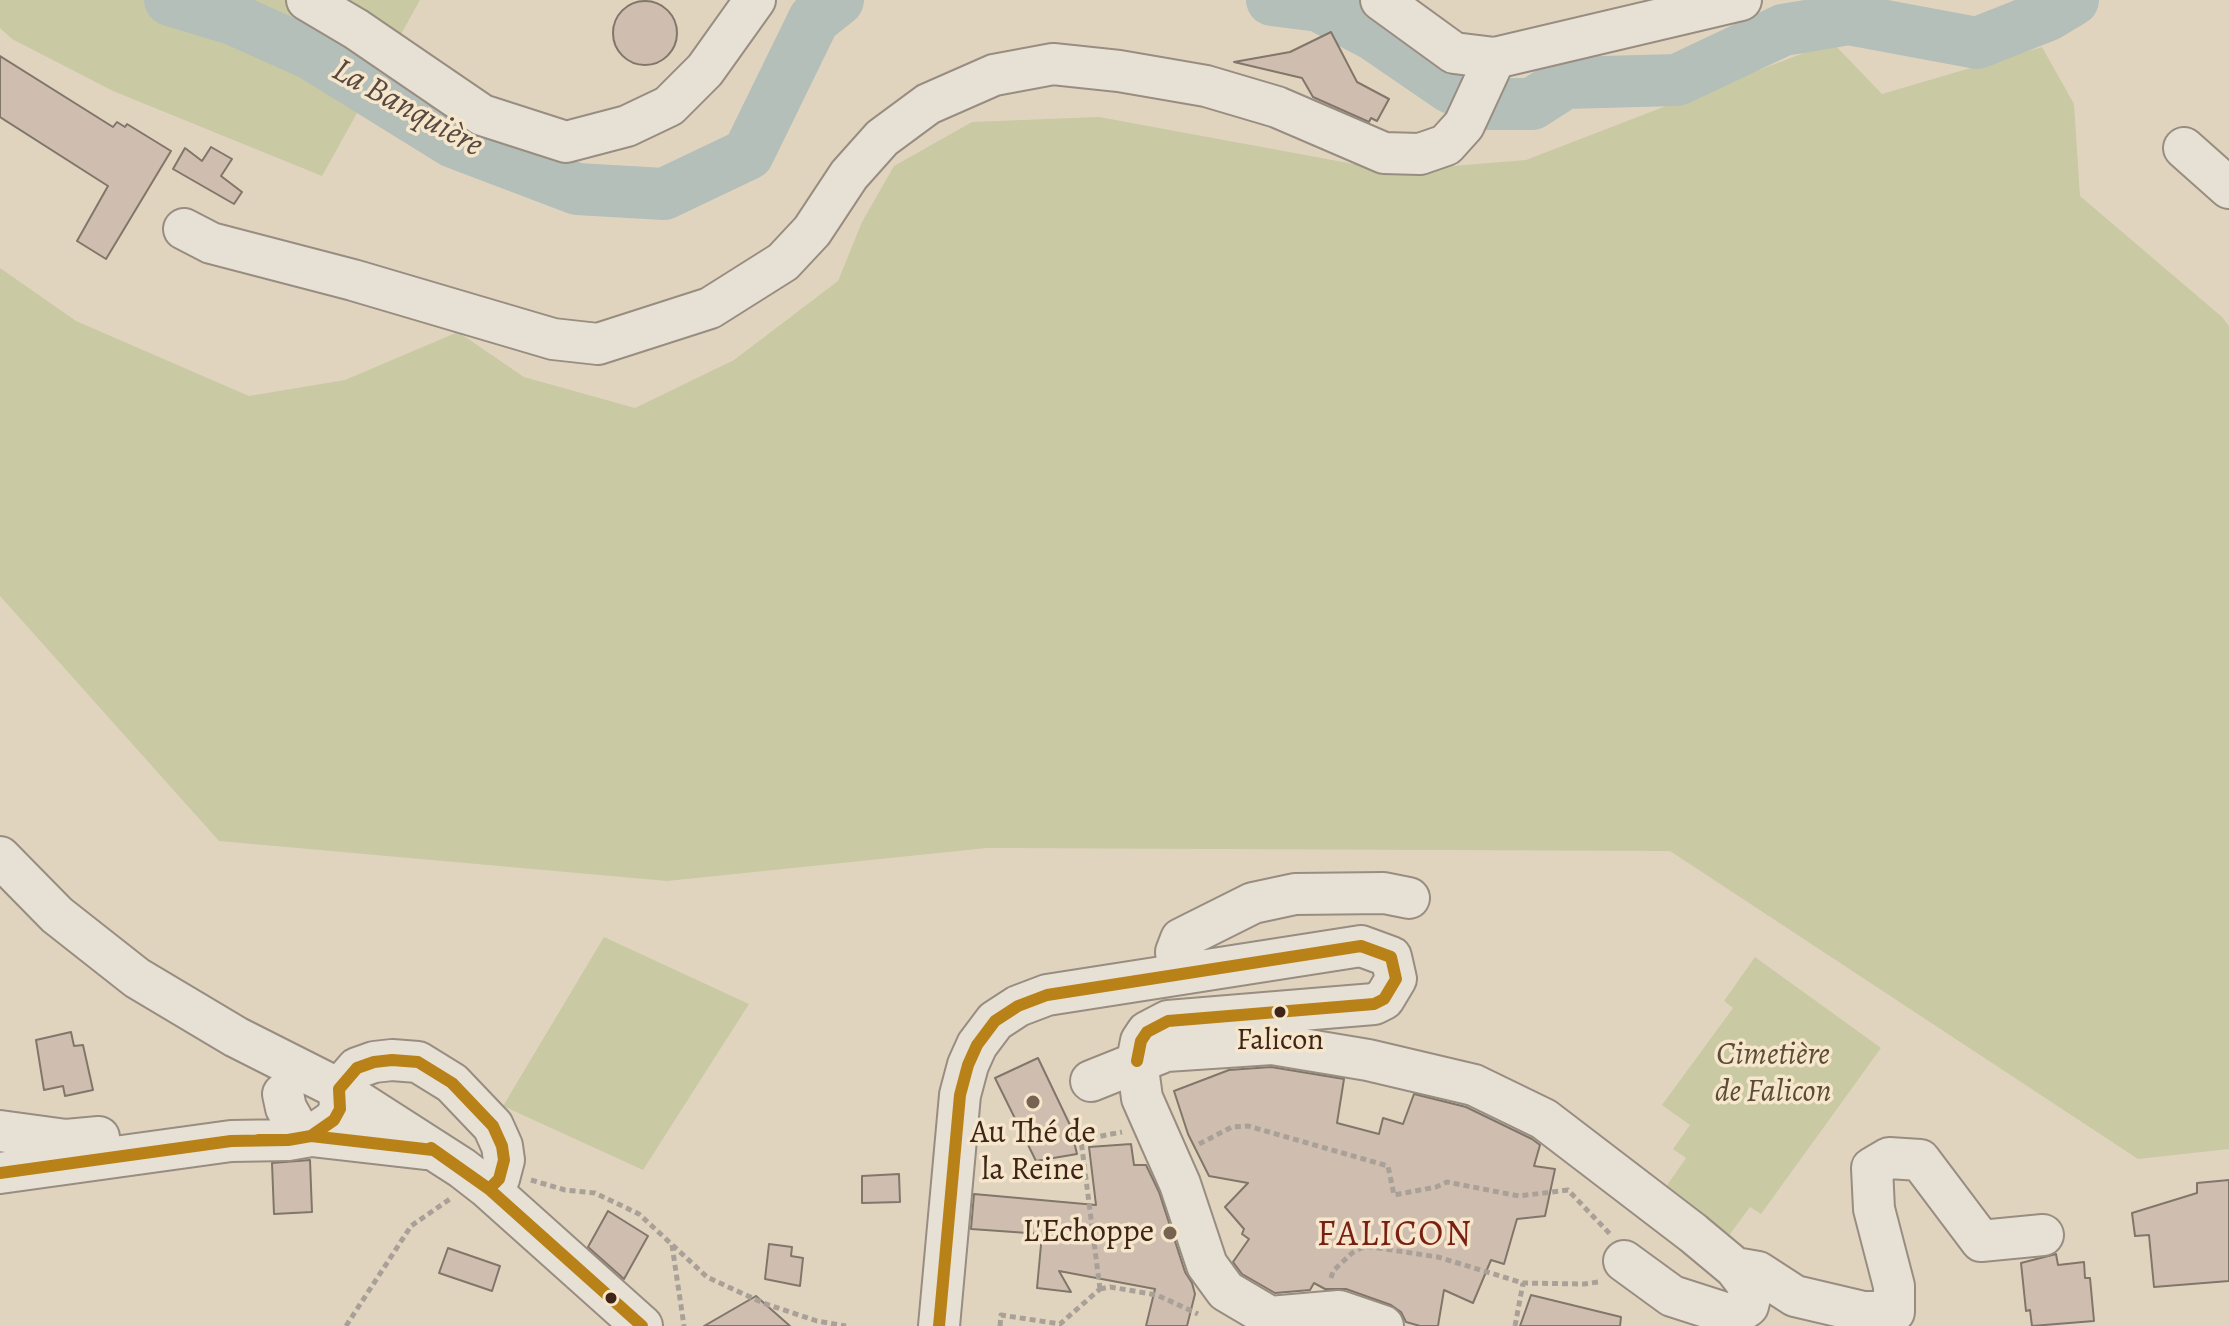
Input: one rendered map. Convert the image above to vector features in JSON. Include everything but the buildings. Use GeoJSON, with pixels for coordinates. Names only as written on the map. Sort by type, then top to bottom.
{"type":"FeatureCollection","features":[{"type":"Feature","properties":{"kind":"street"},"geometry":{"type":"LineString","coordinates":[[307,0],[356,29],[482,115],[566,142],[627,126],[669,106],[705,70],[755,0]]}},
{"type":"Feature","properties":{"kind":"street"},"geometry":{"type":"LineString","coordinates":[[1381,0],[1454,53],[1491,67],[1741,0]]}},
{"type":"Feature","properties":{"kind":"street"},"geometry":{"type":"LineString","coordinates":[[184,229],[211,243],[353,280],[553,339],[598,344],[710,308],[783,262],[812,231],[849,175],[882,138],[928,104],[994,75],[1053,64],[1119,71],[1206,86],[1277,107],[1384,153],[1420,154],[1446,145],[1464,125],[1491,67]]}},
{"type":"Feature","properties":{"kind":"street"},"geometry":{"type":"LineString","coordinates":[[2184,148],[2229,188]]}},
{"type":"Feature","properties":{"kind":"street"},"geometry":{"type":"LineString","coordinates":[[0,857],[57,915],[137,978],[236,1037],[339,1089],[433,1150],[472,1192],[638,1325]]}},
{"type":"Feature","properties":{"kind":"street"},"geometry":{"type":"LineString","coordinates":[[1178,974],[1176,952],[1181,939],[1253,903],[1295,894],[1384,893],[1409,898]]}},
{"type":"Feature","properties":{"kind":"street"},"geometry":{"type":"LineString","coordinates":[[939,1326],[960,1095],[977,1045],[995,1021],[1018,1006],[1047,995],[1361,946],[1391,957],[1396,979],[1384,999],[1374,1004],[1168,1021],[1147,1032],[1141,1041],[1137,1061],[1142,1098],[1180,1184],[1207,1265],[1226,1291],[1266,1321],[1339,1311],[1383,1326]]}},
{"type":"Feature","properties":{"kind":"street"},"geometry":{"type":"LineString","coordinates":[[236,1037],[273,1073],[288,1113]]}},
{"type":"Feature","properties":{"kind":"street"},"geometry":{"type":"LineString","coordinates":[[1091,1081],[1166,1051],[1272,1044],[1368,1060],[1474,1085],[1544,1119],[1735,1268],[1751,1294],[1748,1306],[1738,1313],[1725,1313],[1672,1296],[1624,1261]]}},
{"type":"Feature","properties":{"kind":"street"},"geometry":{"type":"LineString","coordinates":[[0,1173],[222,1143],[288,1113],[334,1120],[340,1109],[339,1089],[357,1068],[392,1060],[418,1062],[452,1083],[493,1126],[502,1146],[502,1171],[499,1179],[472,1192]]}},
{"type":"Feature","properties":{"kind":"street"},"geometry":{"type":"LineString","coordinates":[[288,1113],[433,1150]]}},
{"type":"Feature","properties":{"kind":"street"},"geometry":{"type":"LineString","coordinates":[[1,1120],[66,1140],[188,1128],[208,1131],[222,1143]]}},
{"type":"Feature","properties":{"kind":"street"},"geometry":{"type":"LineString","coordinates":[[1735,1268],[1758,1272],[1795,1296],[1863,1312],[1894,1312],[1894,1286],[1874,1209],[1872,1168],[1889,1158],[1920,1160],[1981,1241],[2043,1235]]}},
{"type":"Feature","properties":{"kind":"path"},"geometry":{"type":"LineString","coordinates":[[1100,1289],[1081,1140],[1153,1126]]}},
{"type":"Feature","properties":{"kind":"path"},"geometry":{"type":"LineString","coordinates":[[1191,1149],[1232,1127],[1248,1126],[1388,1166],[1394,1195],[1447,1182],[1519,1196],[1568,1190],[1618,1242],[1624,1261],[1607,1280],[1584,1284],[1523,1283],[1438,1257],[1365,1246],[1352,1253],[1333,1271],[1319,1313]]}},
{"type":"Feature","properties":{"kind":"path"},"geometry":{"type":"LineString","coordinates":[[565,1190],[595,1193],[639,1214],[707,1277],[763,1303],[817,1321],[846,1326]]}},
{"type":"Feature","properties":{"kind":"path"},"geometry":{"type":"LineString","coordinates":[[346,1326],[411,1226],[472,1192]]}},
{"type":"Feature","properties":{"kind":"path"},"geometry":{"type":"LineString","coordinates":[[671,1244],[684,1326]]}},
{"type":"Feature","properties":{"kind":"path"},"geometry":{"type":"LineString","coordinates":[[1515,1326],[1523,1283]]}},
{"type":"Feature","properties":{"kind":"path"},"geometry":{"type":"LineString","coordinates":[[1000,1326],[1001,1315],[1060,1324],[1100,1289],[1110,1287],[1157,1295],[1207,1318]]}},
{"type":"Feature","properties":{"kind":"green space"},"geometry":{"type":"Polygon","coordinates":[[[0,0],[420,0],[322,176],[113,91],[12,39],[0,28],[0,0]]]}},
{"type":"Feature","properties":{"kind":"green space"},"geometry":{"type":"Polygon","coordinates":[[[1832,42],[1882,94],[2042,47],[2074,104],[2080,196],[2229,326],[2229,1149],[2138,1159],[1670,851],[987,848],[667,881],[219,841],[0,596],[0,268],[76,321],[249,396],[345,380],[458,332],[524,377],[635,408],[734,360],[838,281],[862,222],[894,166],[972,122],[1099,117],[1392,171],[1526,160],[1832,42]]]}},
{"type":"Feature","properties":{"kind":"green space"},"geometry":{"type":"Polygon","coordinates":[[[604,937],[749,1004],[643,1170],[503,1106],[604,937]]]}},
{"type":"Feature","properties":{"kind":"green space","name":"Cimetière de Falicon"},"geometry":{"type":"Polygon","coordinates":[[[1755,957],[1881,1048],[1761,1214],[1750,1207],[1725,1241],[1661,1194],[1686,1158],[1673,1149],[1690,1125],[1662,1105],[1733,1008],[1724,1001],[1755,957]]]}},
{"type":"Feature","properties":{"kind":"waterway","name":"La Banquière"},"geometry":{"type":"LineString","coordinates":[[170,0],[233,19],[311,54],[453,142],[577,189],[664,194],[748,154],[814,19],[838,0]]}},
{"type":"Feature","properties":{"kind":"waterway","name":"La Banquière"},"geometry":{"type":"LineString","coordinates":[[1272,0],[1319,6],[1374,35],[1450,87],[1484,104],[1532,104],[1565,83],[1677,80],[1783,30],[1848,19],[1977,43],[2048,15],[2073,0]]}},
{"type":"Feature","properties":{"kind":"transit line"},"geometry":{"type":"LineString","coordinates":[[939,1326],[960,1095],[977,1045],[995,1021],[1018,1006],[1047,995],[1361,946],[1391,957],[1396,979],[1384,999],[1374,1004],[1168,1021],[1147,1032],[1141,1041],[1137,1061]]}},
{"type":"Feature","properties":{"kind":"transit line"},"geometry":{"type":"LineString","coordinates":[[0,1173],[231,1141],[288,1140],[311,1136],[334,1120],[340,1109],[339,1089],[357,1068],[392,1060],[418,1062],[452,1083],[493,1126],[502,1146],[504,1160],[499,1179],[489,1189]]}},
{"type":"Feature","properties":{"kind":"transit line"},"geometry":{"type":"LineString","coordinates":[[258,1140],[311,1136],[433,1150]]}},
{"type":"Feature","properties":{"kind":"transit line"},"geometry":{"type":"LineString","coordinates":[[431,1148],[489,1189],[642,1326]]}},
{"type":"Feature","properties":{"kind":"place","name":"Falicon"},"geometry":{"type":"Point","coordinates":[1280,1012]}},
{"type":"Feature","properties":{"kind":"place","name":"Au Thé de la Reine"},"geometry":{"type":"Point","coordinates":[1033,1102]}},
{"type":"Feature","properties":{"kind":"place","name":"L'Echoppe"},"geometry":{"type":"Point","coordinates":[1170,1233]}},
{"type":"Feature","properties":{"kind":"district","name":"FALICON"},"geometry":{"type":"Point","coordinates":[1395,1236]}}]}
